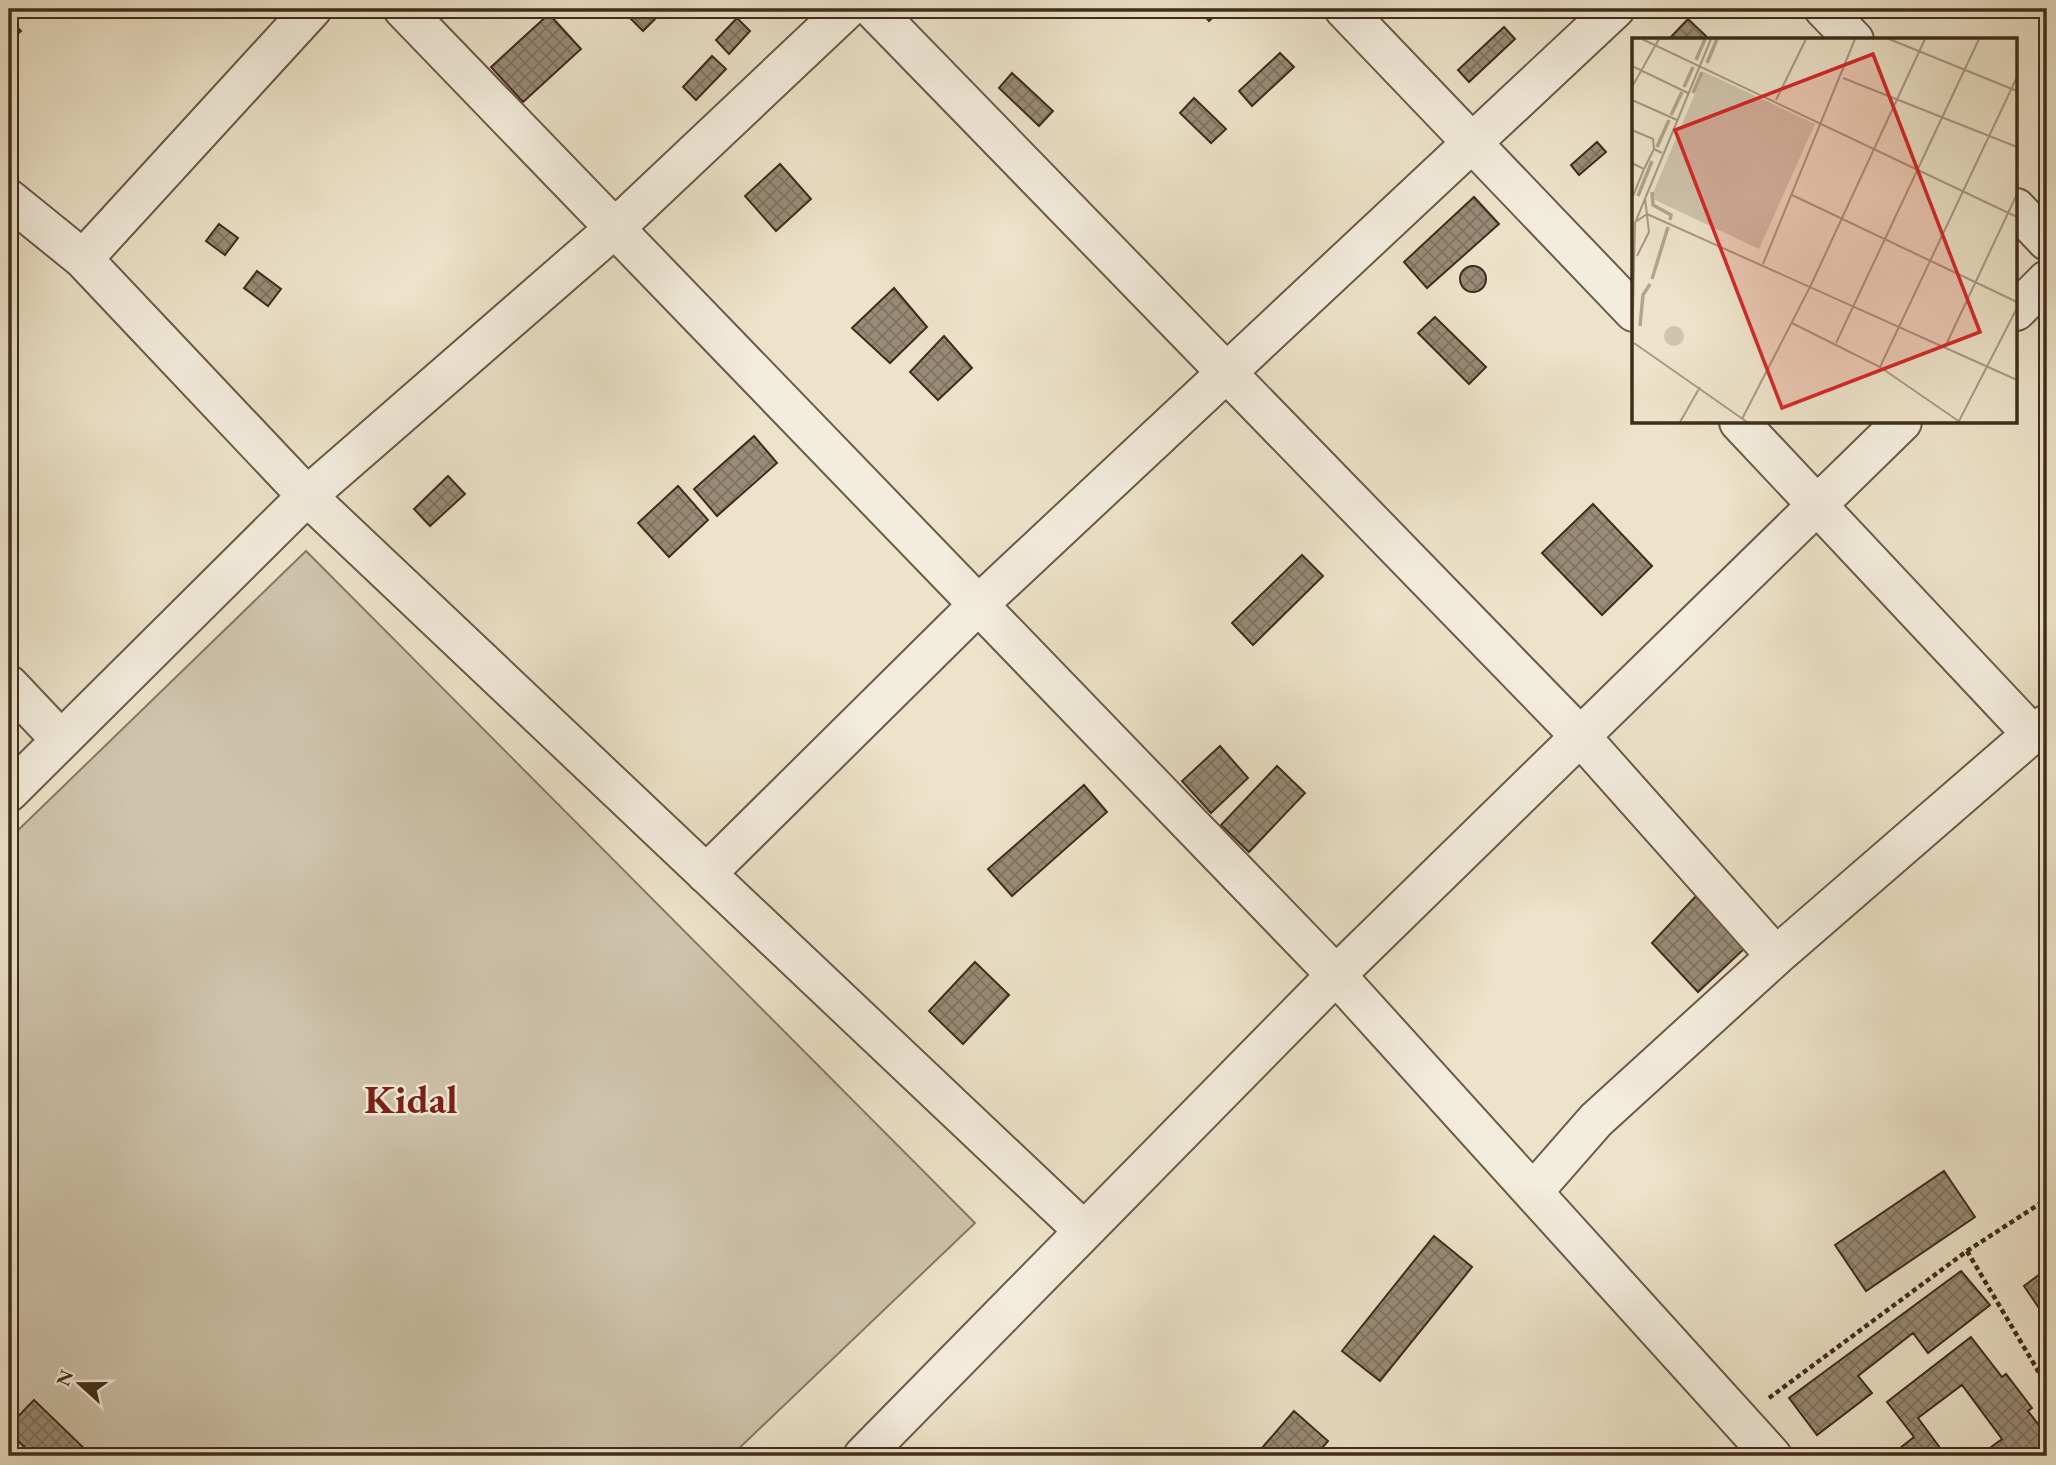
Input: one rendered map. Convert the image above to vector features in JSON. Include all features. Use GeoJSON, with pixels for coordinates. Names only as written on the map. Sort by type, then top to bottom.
{"type":"FeatureCollection","features":[{"type":"Feature","properties":{"kind":"street"},"geometry":{"type":"LineString","coordinates":[[83,259],[312,9]]}},
{"type":"Feature","properties":{"kind":"street"},"geometry":{"type":"LineString","coordinates":[[403,9],[1336,975],[1772,1456]]}},
{"type":"Feature","properties":{"kind":"street"},"geometry":{"type":"LineString","coordinates":[[9,792],[307,496],[615,228],[847,9]]}},
{"type":"Feature","properties":{"kind":"street"},"geometry":{"type":"LineString","coordinates":[[873,9],[1580,736],[1776,956]]}},
{"type":"Feature","properties":{"kind":"street"},"geometry":{"type":"LineString","coordinates":[[1344,9],[1632,310]]}},
{"type":"Feature","properties":{"kind":"street"},"geometry":{"type":"LineString","coordinates":[[706,874],[978,605],[1615,9]]}},
{"type":"Feature","properties":{"kind":"street"},"geometry":{"type":"LineString","coordinates":[[1824,9],[1852,38]]}},
{"type":"Feature","properties":{"kind":"street"},"geometry":{"type":"LineString","coordinates":[[9,199],[83,259],[307,496],[1084,1231]]}},
{"type":"Feature","properties":{"kind":"street"},"geometry":{"type":"LineString","coordinates":[[2018,210],[2047,241]]}},
{"type":"Feature","properties":{"kind":"street"},"geometry":{"type":"LineString","coordinates":[[2018,309],[2047,280]]}},
{"type":"Feature","properties":{"kind":"street"},"geometry":{"type":"LineString","coordinates":[[1533,1192],[1596,1120],[1776,956],[2040,729],[1741,424]]}},
{"type":"Feature","properties":{"kind":"street"},"geometry":{"type":"LineString","coordinates":[[863,1456],[1336,975],[1900,424]]}},
{"type":"Feature","properties":{"kind":"street"},"geometry":{"type":"LineString","coordinates":[[9,685],[61,740]]}},
{"type":"Feature","properties":{"kind":"path"},"geometry":{"type":"LineString","coordinates":[[1739,1421],[1967,1251],[2047,1199]]}},
{"type":"Feature","properties":{"kind":"path"},"geometry":{"type":"LineString","coordinates":[[1967,1251],[2047,1387]]}},
{"type":"Feature","properties":{"kind":"shaded area"},"geometry":{"type":"Polygon","coordinates":[[[306,551],[975,1223],[731,1456],[33,1456],[9,1433],[9,839],[306,551]]]}},
{"type":"Feature","properties":{"kind":"building"},"geometry":{"type":"Polygon","coordinates":[[[515,9],[529,9],[522,16],[515,9]]]}},
{"type":"Feature","properties":{"kind":"building"},"geometry":{"type":"Polygon","coordinates":[[[631,9],[652,9],[659,15],[643,31],[626,14],[631,9]]]}},
{"type":"Feature","properties":{"kind":"building"},"geometry":{"type":"Polygon","coordinates":[[[1199,9],[1222,9],[1209,21],[1199,9]]]}},
{"type":"Feature","properties":{"kind":"building"},"geometry":{"type":"Polygon","coordinates":[[[549,14],[581,49],[523,102],[491,67],[549,14]]]}},
{"type":"Feature","properties":{"kind":"building"},"geometry":{"type":"Polygon","coordinates":[[[737,18],[750,31],[729,54],[716,40],[737,18]]]}},
{"type":"Feature","properties":{"kind":"building"},"geometry":{"type":"Polygon","coordinates":[[[9,19],[21,31],[9,42],[9,19]]]}},
{"type":"Feature","properties":{"kind":"building"},"geometry":{"type":"Polygon","coordinates":[[[1688,19],[1706,36],[1704,38],[1670,38],[1688,19]]]}},
{"type":"Feature","properties":{"kind":"building"},"geometry":{"type":"Polygon","coordinates":[[[1504,27],[1515,39],[1469,82],[1458,70],[1504,27]]]}},
{"type":"Feature","properties":{"kind":"building"},"geometry":{"type":"Polygon","coordinates":[[[1280,53],[1294,67],[1252,106],[1239,91],[1280,53]]]}},
{"type":"Feature","properties":{"kind":"building"},"geometry":{"type":"Polygon","coordinates":[[[712,56],[726,69],[696,100],[683,87],[712,56]]]}},
{"type":"Feature","properties":{"kind":"building"},"geometry":{"type":"Polygon","coordinates":[[[1012,73],[1053,111],[1039,126],[999,88],[1012,73]]]}},
{"type":"Feature","properties":{"kind":"building"},"geometry":{"type":"Polygon","coordinates":[[[1194,98],[1226,129],[1211,143],[1180,113],[1194,98]]]}},
{"type":"Feature","properties":{"kind":"building"},"geometry":{"type":"Polygon","coordinates":[[[1597,142],[1606,152],[1579,175],[1571,165],[1597,142]]]}},
{"type":"Feature","properties":{"kind":"building"},"geometry":{"type":"Polygon","coordinates":[[[780,164],[811,199],[776,231],[745,196],[780,164]]]}},
{"type":"Feature","properties":{"kind":"building"},"geometry":{"type":"Polygon","coordinates":[[[1474,197],[1499,224],[1427,288],[1404,262],[1474,197]]]}},
{"type":"Feature","properties":{"kind":"building"},"geometry":{"type":"Polygon","coordinates":[[[219,224],[238,238],[225,255],[206,241],[219,224]]]}},
{"type":"Feature","properties":{"kind":"building"},"geometry":{"type":"Polygon","coordinates":[[[1473,266],[1482,270],[1486,279],[1482,288],[1473,292],[1464,288],[1460,279],[1464,270],[1473,266]]]}},
{"type":"Feature","properties":{"kind":"building"},"geometry":{"type":"Polygon","coordinates":[[[257,271],[281,289],[268,306],[244,288],[257,271]]]}},
{"type":"Feature","properties":{"kind":"building"},"geometry":{"type":"Polygon","coordinates":[[[894,288],[927,327],[890,363],[852,328],[894,288]]]}},
{"type":"Feature","properties":{"kind":"building"},"geometry":{"type":"Polygon","coordinates":[[[1435,317],[1486,367],[1469,384],[1418,333],[1435,317]]]}},
{"type":"Feature","properties":{"kind":"building"},"geometry":{"type":"Polygon","coordinates":[[[944,336],[972,368],[938,400],[910,372],[944,336]]]}},
{"type":"Feature","properties":{"kind":"building"},"geometry":{"type":"Polygon","coordinates":[[[754,436],[777,463],[717,516],[694,489],[754,436]]]}},
{"type":"Feature","properties":{"kind":"building"},"geometry":{"type":"Polygon","coordinates":[[[448,476],[465,494],[430,526],[414,509],[448,476]]]}},
{"type":"Feature","properties":{"kind":"building"},"geometry":{"type":"Polygon","coordinates":[[[678,486],[708,520],[669,557],[638,523],[678,486]]]}},
{"type":"Feature","properties":{"kind":"building"},"geometry":{"type":"Polygon","coordinates":[[[1593,504],[1652,566],[1602,615],[1542,553],[1593,504]]]}},
{"type":"Feature","properties":{"kind":"building"},"geometry":{"type":"Polygon","coordinates":[[[1302,555],[1323,576],[1253,645],[1232,623],[1302,555]]]}},
{"type":"Feature","properties":{"kind":"building"},"geometry":{"type":"Polygon","coordinates":[[[1220,746],[1248,778],[1211,813],[1182,781],[1220,746]]]}},
{"type":"Feature","properties":{"kind":"building"},"geometry":{"type":"Polygon","coordinates":[[[1277,766],[1305,793],[1249,852],[1221,825],[1277,766]]]}},
{"type":"Feature","properties":{"kind":"building"},"geometry":{"type":"Polygon","coordinates":[[[1084,785],[1107,812],[1012,896],[988,869],[1084,785]]]}},
{"type":"Feature","properties":{"kind":"building"},"geometry":{"type":"Polygon","coordinates":[[[1696,896],[1745,948],[1698,992],[1652,943],[1696,896]]]}},
{"type":"Feature","properties":{"kind":"building"},"geometry":{"type":"Polygon","coordinates":[[[975,962],[1009,995],[963,1044],[929,1011],[975,962]]]}},
{"type":"Feature","properties":{"kind":"building"},"geometry":{"type":"Polygon","coordinates":[[[1944,1171],[1975,1217],[1866,1291],[1835,1245],[1944,1171]]]}},
{"type":"Feature","properties":{"kind":"building"},"geometry":{"type":"Polygon","coordinates":[[[1434,1236],[1472,1267],[1380,1381],[1342,1351],[1434,1236]]]}},
{"type":"Feature","properties":{"kind":"building"},"geometry":{"type":"Polygon","coordinates":[[[2047,1269],[2047,1311],[2043,1314],[2024,1286],[2047,1269]]]}},
{"type":"Feature","properties":{"kind":"building"},"geometry":{"type":"Polygon","coordinates":[[[1961,1271],[1990,1305],[1928,1353],[1913,1333],[1858,1376],[1872,1393],[1817,1435],[1789,1398],[1961,1271]]]}},
{"type":"Feature","properties":{"kind":"building"},"geometry":{"type":"Polygon","coordinates":[[[1971,1337],[2002,1377],[2006,1374],[2032,1408],[2028,1411],[2047,1436],[2047,1444],[2032,1456],[1979,1456],[2002,1439],[1962,1385],[1918,1418],[1946,1456],[1890,1456],[1914,1437],[1887,1402],[1971,1337]]]}},
{"type":"Feature","properties":{"kind":"building"},"geometry":{"type":"Polygon","coordinates":[[[34,1400],[92,1456],[34,1456],[9,1432],[9,1426],[34,1400]]]}},
{"type":"Feature","properties":{"kind":"building"},"geometry":{"type":"Polygon","coordinates":[[[1294,1411],[1328,1441],[1315,1456],[1255,1456],[1294,1411]]]}},
{"type":"Feature","properties":{"kind":"district","name":"Kidal"},"geometry":{"type":"Point","coordinates":[411,1099]}}]}
